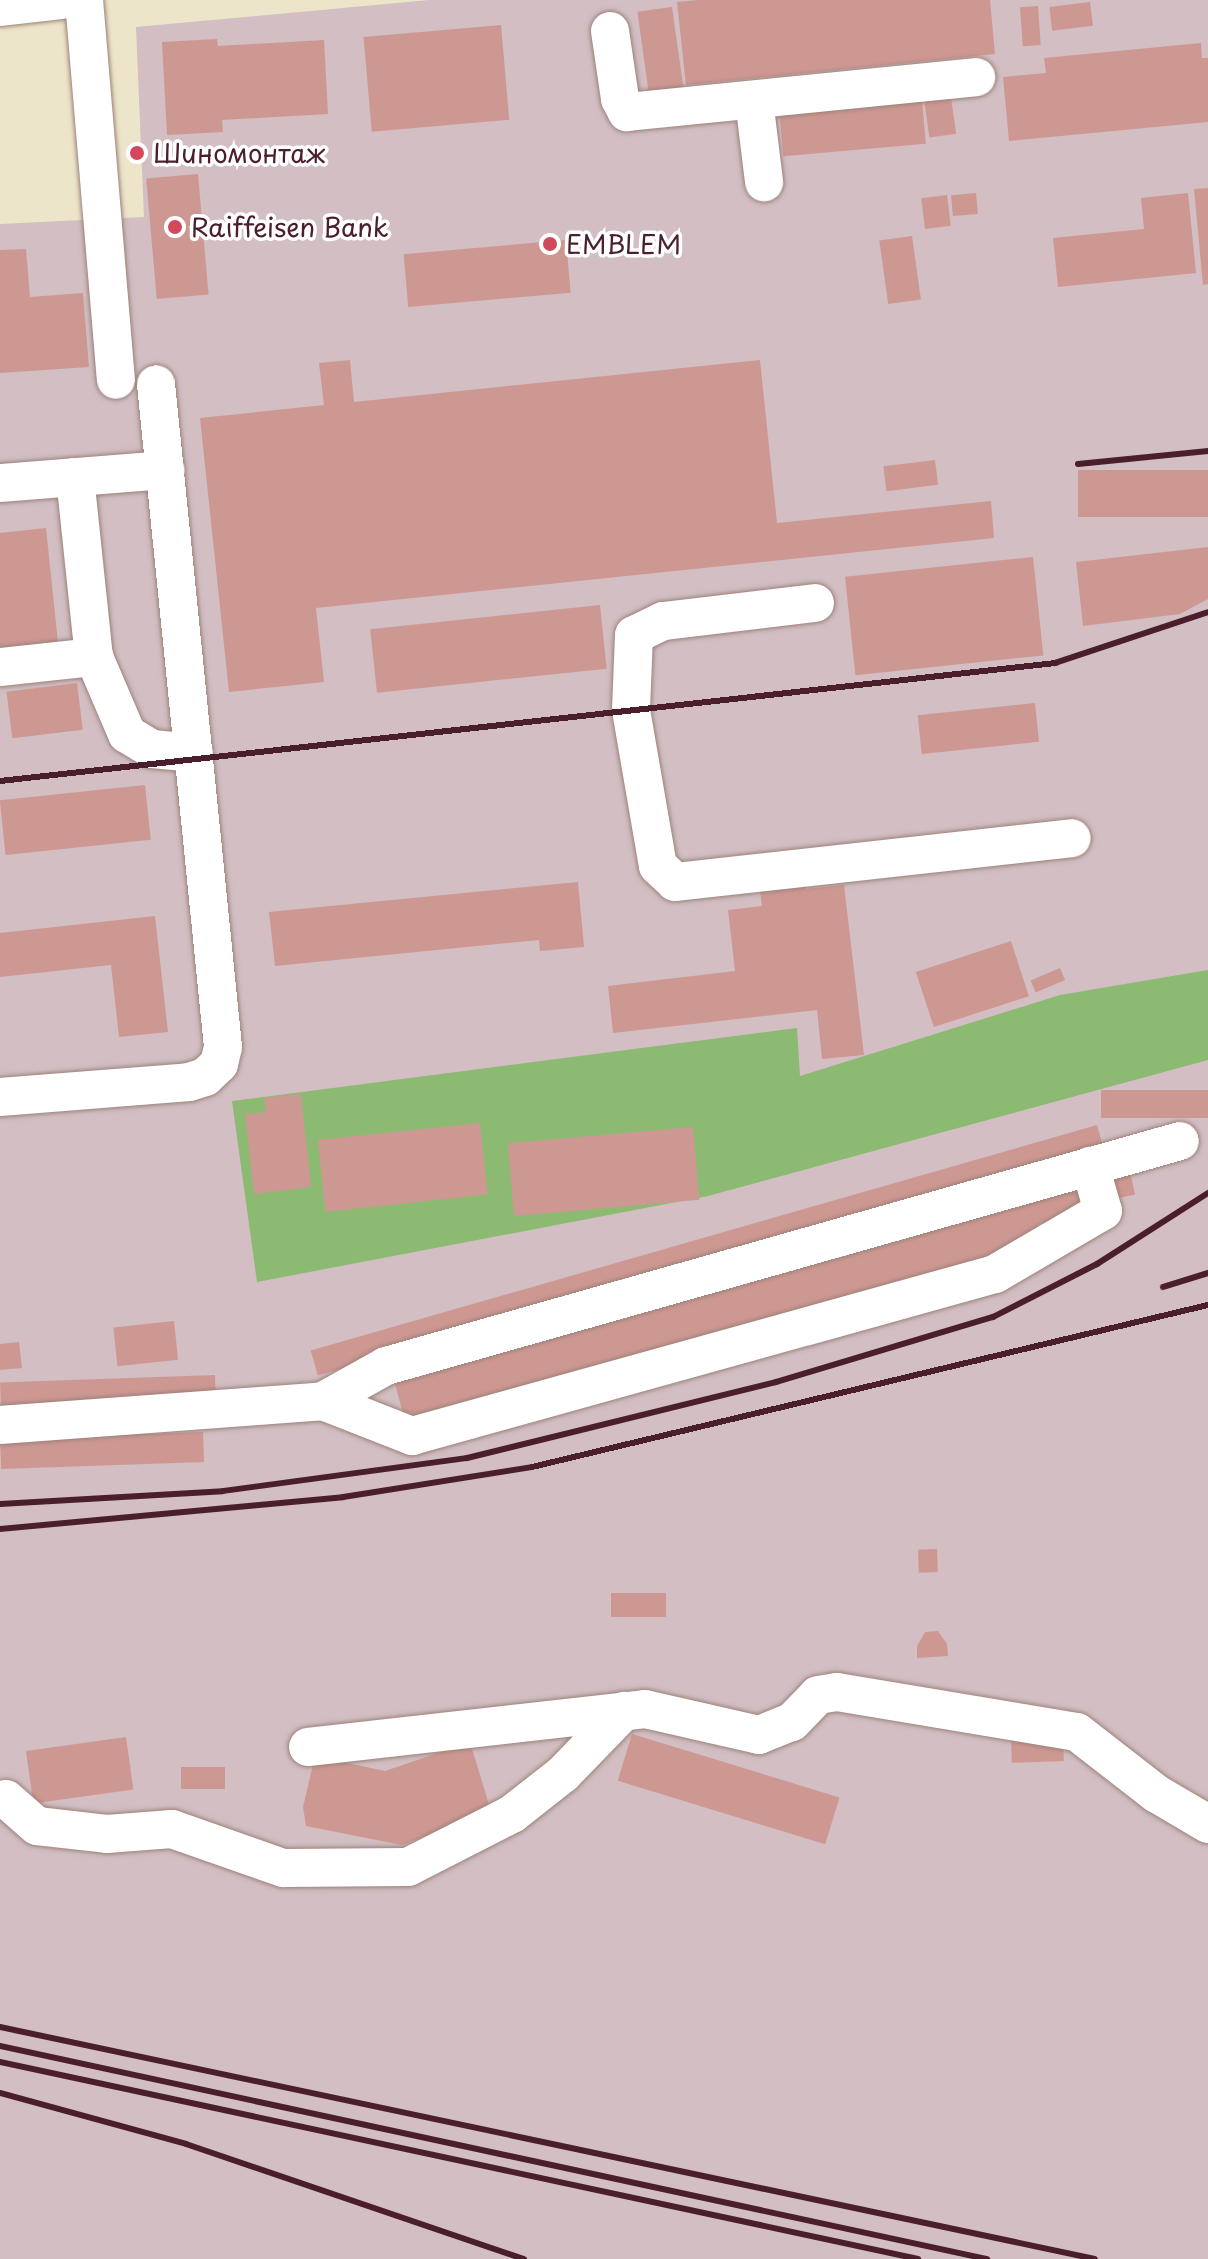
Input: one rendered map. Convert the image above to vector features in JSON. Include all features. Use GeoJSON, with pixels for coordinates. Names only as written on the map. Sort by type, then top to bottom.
{"type":"FeatureCollection","features":[{"type":"Feature","properties":{"kind":"street"},"geometry":{"type":"LineString","coordinates":[[0,7],[62,0]]}},
{"type":"Feature","properties":{"kind":"street"},"geometry":{"type":"LineString","coordinates":[[84,0],[116,380]]}},
{"type":"Feature","properties":{"kind":"street"},"geometry":{"type":"LineString","coordinates":[[610,31],[620,99],[627,112],[976,77]]}},
{"type":"Feature","properties":{"kind":"street"},"geometry":{"type":"LineString","coordinates":[[754,100],[764,182]]}},
{"type":"Feature","properties":{"kind":"street"},"geometry":{"type":"LineString","coordinates":[[0,1097],[189,1082],[219,1064],[223,1047],[156,384]]}},
{"type":"Feature","properties":{"kind":"street"},"geometry":{"type":"LineString","coordinates":[[0,483],[165,470]]}},
{"type":"Feature","properties":{"kind":"street"},"geometry":{"type":"LineString","coordinates":[[75,477],[94,657],[127,734],[152,749],[194,753]]}},
{"type":"Feature","properties":{"kind":"street"},"geometry":{"type":"LineString","coordinates":[[815,603],[663,621],[634,635],[631,710],[658,866],[675,882],[1072,838]]}},
{"type":"Feature","properties":{"kind":"street"},"geometry":{"type":"LineString","coordinates":[[0,667],[94,657]]}},
{"type":"Feature","properties":{"kind":"street"},"geometry":{"type":"LineString","coordinates":[[0,1425],[323,1401],[386,1366],[1180,1141]]}},
{"type":"Feature","properties":{"kind":"street"},"geometry":{"type":"LineString","coordinates":[[323,1401],[412,1436],[995,1274],[1103,1211],[1090,1166]]}},
{"type":"Feature","properties":{"kind":"street"},"geometry":{"type":"LineString","coordinates":[[308,1747],[645,1709],[759,1735],[792,1722],[818,1695],[837,1692],[1051,1725],[1100,1746],[1157,1794],[1208,1824]]}},
{"type":"Feature","properties":{"kind":"street"},"geometry":{"type":"LineString","coordinates":[[6,1799],[37,1826],[107,1834],[172,1829],[283,1868],[408,1867],[512,1814],[563,1774],[624,1711]]}},
{"type":"Feature","properties":{"kind":"shaded area"},"geometry":{"type":"Polygon","coordinates":[[[429,0],[1208,0],[1208,2259],[0,2259],[0,224],[144,217],[136,27],[429,0]]]}},
{"type":"Feature","properties":{"kind":"green space"},"geometry":{"type":"Polygon","coordinates":[[[1208,970],[1208,1060],[708,1196],[257,1282],[232,1101],[797,1028],[800,1076],[1060,995],[1208,970]]]}},
{"type":"Feature","properties":{"kind":"building"},"geometry":{"type":"Polygon","coordinates":[[[990,0],[995,54],[686,85],[677,2],[990,0]]]}},
{"type":"Feature","properties":{"kind":"building"},"geometry":{"type":"Polygon","coordinates":[[[1090,2],[1093,26],[1052,31],[1049,7],[1090,2]]]}},
{"type":"Feature","properties":{"kind":"building"},"geometry":{"type":"Polygon","coordinates":[[[1038,6],[1041,45],[1023,46],[1020,7],[1038,6]]]}},
{"type":"Feature","properties":{"kind":"building"},"geometry":{"type":"Polygon","coordinates":[[[672,7],[683,87],[649,92],[637,12],[672,7]]]}},
{"type":"Feature","properties":{"kind":"building"},"geometry":{"type":"Polygon","coordinates":[[[501,25],[509,120],[372,132],[364,37],[501,25]]]}},
{"type":"Feature","properties":{"kind":"building"},"geometry":{"type":"Polygon","coordinates":[[[217,39],[218,46],[324,40],[328,114],[222,120],[223,132],[167,135],[162,42],[217,39]]]}},
{"type":"Feature","properties":{"kind":"building"},"geometry":{"type":"Polygon","coordinates":[[[1201,43],[1202,58],[1208,58],[1208,122],[1009,141],[1003,77],[1046,73],[1044,58],[1201,43]]]}},
{"type":"Feature","properties":{"kind":"building"},"geometry":{"type":"Polygon","coordinates":[[[951,97],[956,134],[929,137],[924,101],[951,97]]]}},
{"type":"Feature","properties":{"kind":"building"},"geometry":{"type":"Polygon","coordinates":[[[922,100],[926,144],[783,156],[780,112],[922,100]]]}},
{"type":"Feature","properties":{"kind":"building"},"geometry":{"type":"Polygon","coordinates":[[[198,174],[209,295],[157,299],[146,179],[198,174]]]}},
{"type":"Feature","properties":{"kind":"building"},"geometry":{"type":"Polygon","coordinates":[[[1208,188],[1208,284],[1203,285],[1194,189],[1208,188]]]}},
{"type":"Feature","properties":{"kind":"building"},"geometry":{"type":"Polygon","coordinates":[[[976,193],[978,214],[953,216],[951,195],[976,193]]]}},
{"type":"Feature","properties":{"kind":"building"},"geometry":{"type":"Polygon","coordinates":[[[1188,193],[1196,273],[1058,287],[1053,238],[1144,229],[1141,198],[1188,193]]]}},
{"type":"Feature","properties":{"kind":"building"},"geometry":{"type":"Polygon","coordinates":[[[947,195],[951,226],[925,229],[921,198],[947,195]]]}},
{"type":"Feature","properties":{"kind":"building"},"geometry":{"type":"Polygon","coordinates":[[[912,236],[921,299],[888,304],[879,241],[912,236]]]}},
{"type":"Feature","properties":{"kind":"building"},"geometry":{"type":"Polygon","coordinates":[[[566,240],[571,293],[408,307],[404,254],[566,240]]]}},
{"type":"Feature","properties":{"kind":"building"},"geometry":{"type":"Polygon","coordinates":[[[26,249],[30,297],[83,293],[89,367],[0,373],[0,250],[26,249]]]}},
{"type":"Feature","properties":{"kind":"building"},"geometry":{"type":"Polygon","coordinates":[[[350,360],[354,402],[760,360],[777,523],[991,501],[994,538],[316,608],[324,682],[229,692],[200,418],[324,405],[319,363],[350,360]]]}},
{"type":"Feature","properties":{"kind":"building"},"geometry":{"type":"Polygon","coordinates":[[[935,460],[938,485],[886,491],[883,466],[935,460]]]}},
{"type":"Feature","properties":{"kind":"building"},"geometry":{"type":"Polygon","coordinates":[[[1078,470],[1208,470],[1208,517],[1078,517],[1078,470]]]}},
{"type":"Feature","properties":{"kind":"building"},"geometry":{"type":"Polygon","coordinates":[[[46,528],[58,643],[0,650],[0,533],[46,528]]]}},
{"type":"Feature","properties":{"kind":"building"},"geometry":{"type":"Polygon","coordinates":[[[1208,547],[1208,599],[1180,614],[1083,626],[1076,562],[1208,547]]]}},
{"type":"Feature","properties":{"kind":"building"},"geometry":{"type":"Polygon","coordinates":[[[1033,557],[1043,655],[855,675],[845,577],[1033,557]]]}},
{"type":"Feature","properties":{"kind":"building"},"geometry":{"type":"Polygon","coordinates":[[[600,605],[607,669],[377,693],[370,629],[600,605]]]}},
{"type":"Feature","properties":{"kind":"building"},"geometry":{"type":"Polygon","coordinates":[[[77,683],[83,730],[12,738],[7,692],[77,683]]]}},
{"type":"Feature","properties":{"kind":"building"},"geometry":{"type":"Polygon","coordinates":[[[1035,703],[1039,742],[922,754],[918,715],[1035,703]]]}},
{"type":"Feature","properties":{"kind":"building"},"geometry":{"type":"Polygon","coordinates":[[[145,785],[151,840],[6,855],[0,800],[145,785]]]}},
{"type":"Feature","properties":{"kind":"building"},"geometry":{"type":"Polygon","coordinates":[[[804,877],[806,889],[844,885],[864,1055],[822,1059],[817,1010],[613,1033],[608,986],[735,971],[728,910],[762,906],[759,882],[804,877]]]}},
{"type":"Feature","properties":{"kind":"building"},"geometry":{"type":"Polygon","coordinates":[[[578,882],[584,947],[540,951],[539,940],[275,966],[269,912],[578,882]]]}},
{"type":"Feature","properties":{"kind":"building"},"geometry":{"type":"Polygon","coordinates":[[[155,916],[168,1032],[119,1037],[111,965],[0,977],[0,933],[155,916]]]}},
{"type":"Feature","properties":{"kind":"building"},"geometry":{"type":"Polygon","coordinates":[[[1011,941],[1029,996],[934,1027],[916,972],[1011,941]]]}},
{"type":"Feature","properties":{"kind":"building"},"geometry":{"type":"Polygon","coordinates":[[[1060,968],[1065,980],[1036,992],[1031,981],[1060,968]]]}},
{"type":"Feature","properties":{"kind":"building"},"geometry":{"type":"Polygon","coordinates":[[[1101,1090],[1208,1090],[1208,1118],[1101,1118],[1101,1090]]]}},
{"type":"Feature","properties":{"kind":"building"},"geometry":{"type":"Polygon","coordinates":[[[301,1094],[311,1187],[254,1194],[245,1114],[266,1112],[264,1098],[301,1094]]]}},
{"type":"Feature","properties":{"kind":"building"},"geometry":{"type":"Polygon","coordinates":[[[480,1123],[488,1195],[325,1212],[318,1140],[480,1123]]]}},
{"type":"Feature","properties":{"kind":"building"},"geometry":{"type":"Polygon","coordinates":[[[1097,1125],[1104,1150],[318,1375],[311,1350],[1097,1125]]]}},
{"type":"Feature","properties":{"kind":"building"},"geometry":{"type":"Polygon","coordinates":[[[693,1127],[699,1200],[514,1216],[508,1143],[693,1127]]]}},
{"type":"Feature","properties":{"kind":"building"},"geometry":{"type":"Polygon","coordinates":[[[1130,1171],[1135,1194],[1111,1200],[1106,1176],[1130,1171]]]}},
{"type":"Feature","properties":{"kind":"building"},"geometry":{"type":"Polygon","coordinates":[[[1083,1184],[1090,1210],[1037,1225],[1040,1236],[1001,1258],[406,1424],[393,1377],[1083,1184]]]}},
{"type":"Feature","properties":{"kind":"building"},"geometry":{"type":"Polygon","coordinates":[[[174,1321],[178,1360],[117,1366],[113,1327],[174,1321]]]}},
{"type":"Feature","properties":{"kind":"building"},"geometry":{"type":"Polygon","coordinates":[[[19,1342],[22,1368],[0,1370],[0,1344],[19,1342]]]}},
{"type":"Feature","properties":{"kind":"building"},"geometry":{"type":"Polygon","coordinates":[[[215,1375],[216,1398],[1,1405],[0,1383],[215,1375]]]}},
{"type":"Feature","properties":{"kind":"building"},"geometry":{"type":"Polygon","coordinates":[[[203,1432],[204,1462],[1,1469],[0,1439],[203,1432]]]}},
{"type":"Feature","properties":{"kind":"building"},"geometry":{"type":"Polygon","coordinates":[[[937,1549],[938,1572],[919,1573],[918,1550],[937,1549]]]}},
{"type":"Feature","properties":{"kind":"building"},"geometry":{"type":"Polygon","coordinates":[[[611,1593],[666,1593],[666,1617],[611,1617],[611,1593]]]}},
{"type":"Feature","properties":{"kind":"building"},"geometry":{"type":"Polygon","coordinates":[[[938,1631],[947,1644],[948,1656],[917,1658],[917,1646],[925,1632],[938,1631]]]}},
{"type":"Feature","properties":{"kind":"building"},"geometry":{"type":"Polygon","coordinates":[[[632,1734],[840,1797],[825,1844],[618,1781],[632,1734]]]}},
{"type":"Feature","properties":{"kind":"building"},"geometry":{"type":"Polygon","coordinates":[[[126,1737],[133,1789],[33,1804],[26,1751],[126,1737]]]}},
{"type":"Feature","properties":{"kind":"building"},"geometry":{"type":"Polygon","coordinates":[[[1063,1737],[1064,1761],[1012,1763],[1011,1739],[1063,1737]]]}},
{"type":"Feature","properties":{"kind":"building"},"geometry":{"type":"Polygon","coordinates":[[[470,1742],[491,1811],[402,1845],[306,1826],[303,1807],[315,1756],[385,1771],[470,1742]]]}},
{"type":"Feature","properties":{"kind":"building"},"geometry":{"type":"Polygon","coordinates":[[[181,1767],[225,1767],[225,1789],[181,1789],[181,1767]]]}},
{"type":"Feature","properties":{"kind":"railway"},"geometry":{"type":"LineString","coordinates":[[1078,464],[1208,451]]}},
{"type":"Feature","properties":{"kind":"railway"},"geometry":{"type":"LineString","coordinates":[[0,781],[1055,663],[1208,612]]}},
{"type":"Feature","properties":{"kind":"railway"},"geometry":{"type":"LineString","coordinates":[[0,1504],[223,1491],[467,1458],[776,1382],[993,1317],[1097,1264],[1208,1193]]}},
{"type":"Feature","properties":{"kind":"railway"},"geometry":{"type":"LineString","coordinates":[[1163,1287],[1208,1273]]}},
{"type":"Feature","properties":{"kind":"railway"},"geometry":{"type":"LineString","coordinates":[[0,1529],[343,1497],[532,1467],[1208,1305]]}},
{"type":"Feature","properties":{"kind":"railway"},"geometry":{"type":"LineString","coordinates":[[0,2027],[1095,2259]]}},
{"type":"Feature","properties":{"kind":"railway"},"geometry":{"type":"LineString","coordinates":[[0,2046],[987,2259]]}},
{"type":"Feature","properties":{"kind":"railway"},"geometry":{"type":"LineString","coordinates":[[0,2062],[918,2259]]}},
{"type":"Feature","properties":{"kind":"railway"},"geometry":{"type":"LineString","coordinates":[[0,2093],[186,2144],[524,2259]]}},
{"type":"Feature","properties":{"kind":"place","name":"Шиномонтаж"},"geometry":{"type":"Point","coordinates":[137,153]}},
{"type":"Feature","properties":{"kind":"place","name":"Raiffeisen Bank"},"geometry":{"type":"Point","coordinates":[175,227]}},
{"type":"Feature","properties":{"kind":"place","name":"EMBLEM"},"geometry":{"type":"Point","coordinates":[550,244]}}]}
